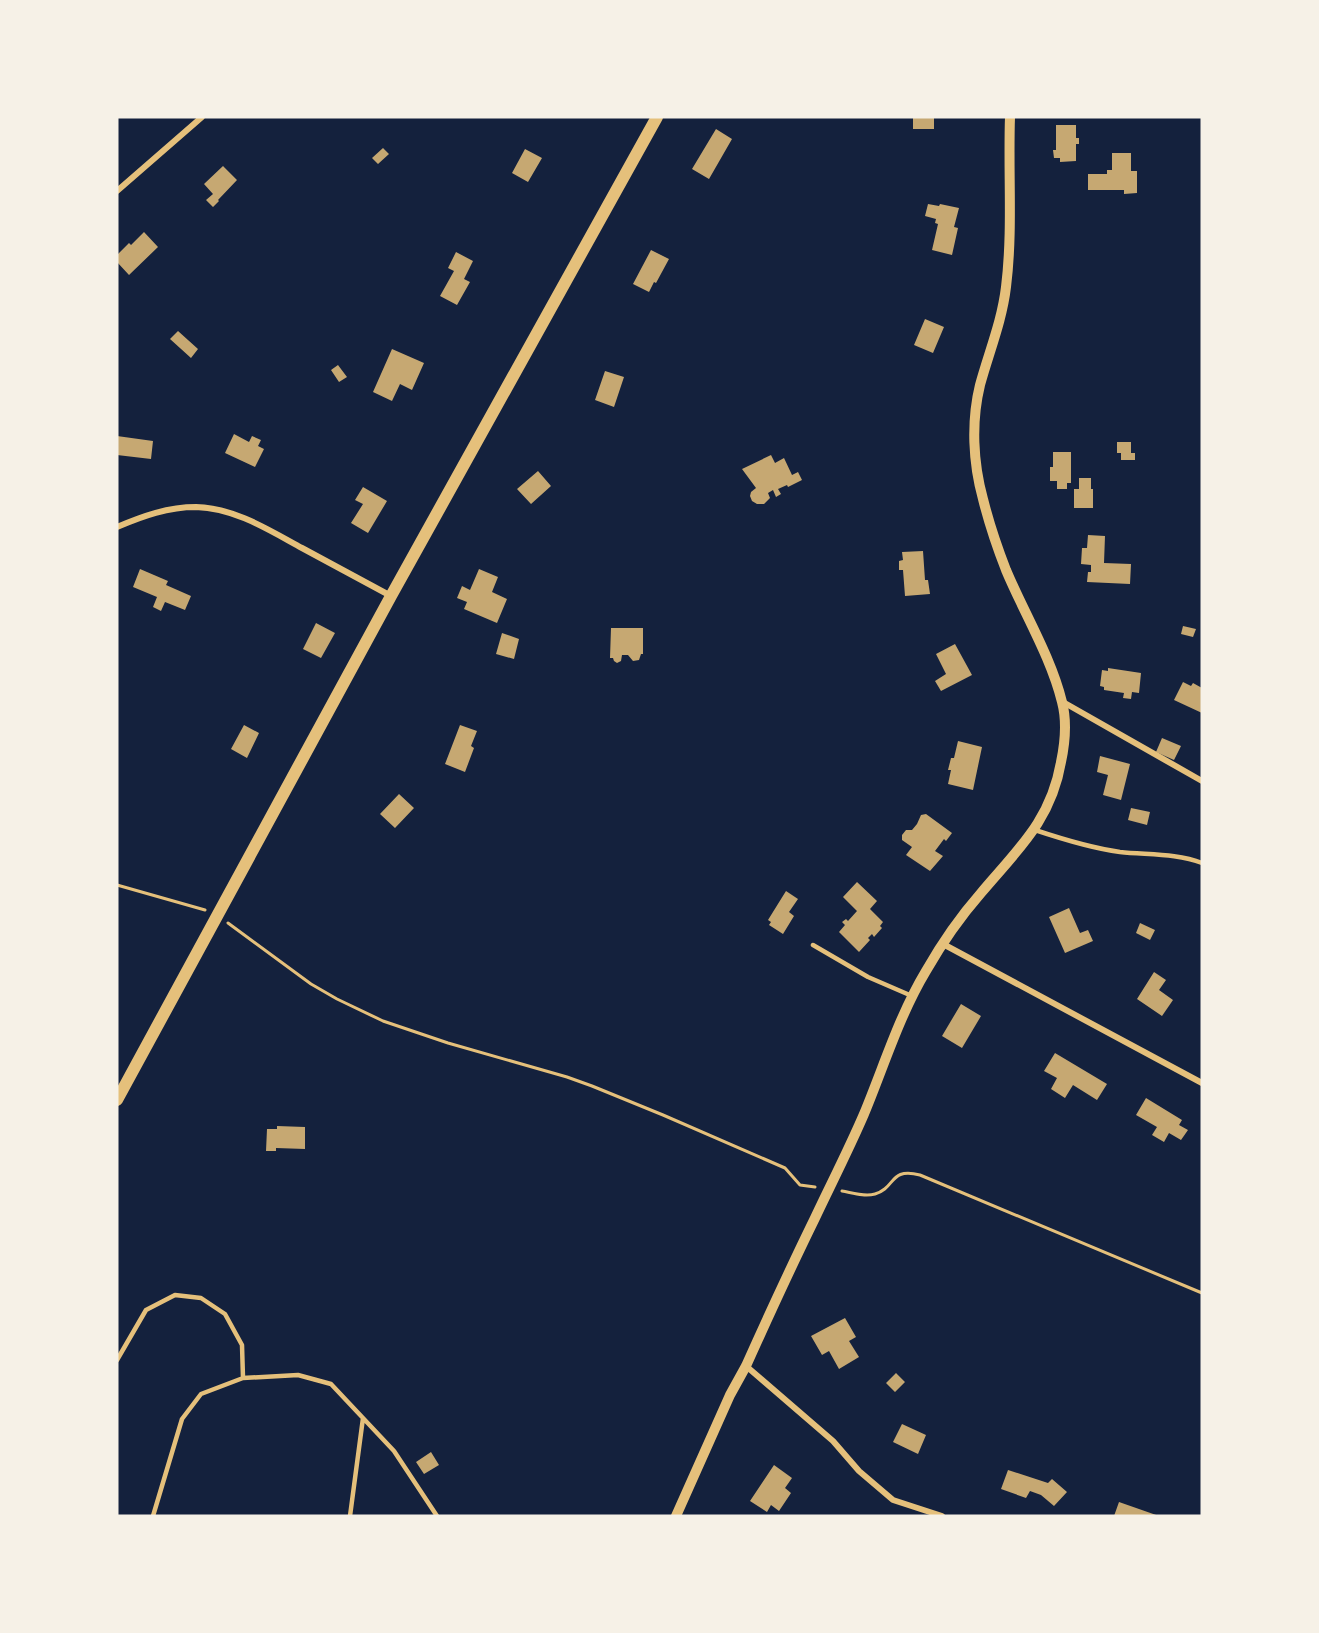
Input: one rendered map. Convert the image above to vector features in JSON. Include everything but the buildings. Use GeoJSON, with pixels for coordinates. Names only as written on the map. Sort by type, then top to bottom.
{"type":"FeatureCollection","features":[{"type":"Feature","properties":{"kind":"main road"},"geometry":{"type":"LineString","coordinates":[[117,1100],[391,596],[657,117]]}},
{"type":"Feature","properties":{"kind":"street"},"geometry":{"type":"LineString","coordinates":[[117,191],[202,117]]}},
{"type":"Feature","properties":{"kind":"street"},"geometry":{"type":"LineString","coordinates":[[676,1516],[708,1443],[864,1114],[895,1033],[912,996],[943,944],[975,901],[1029,838],[1044,815],[1061,765],[1065,719],[1062,702],[1051,670],[1006,569],[982,497],[976,465],[975,409],[1006,286],[1010,117]]}},
{"type":"Feature","properties":{"kind":"street"},"geometry":{"type":"LineString","coordinates":[[117,527],[169,509],[197,507],[224,510],[253,521],[391,596]]}},
{"type":"Feature","properties":{"kind":"street"},"geometry":{"type":"LineString","coordinates":[[1062,702],[1202,781]]}},
{"type":"Feature","properties":{"kind":"street"},"geometry":{"type":"LineString","coordinates":[[943,944],[1202,1083]]}},
{"type":"Feature","properties":{"kind":"street"},"geometry":{"type":"LineString","coordinates":[[746,1366],[832,1441],[859,1471],[892,1500],[942,1516]]}},
{"type":"Feature","properties":{"kind":"lane"},"geometry":{"type":"LineString","coordinates":[[1034,830],[1116,851],[1182,858],[1202,863]]}},
{"type":"Feature","properties":{"kind":"lane"},"geometry":{"type":"LineString","coordinates":[[813,945],[868,978],[912,996]]}},
{"type":"Feature","properties":{"kind":"lane"},"geometry":{"type":"LineString","coordinates":[[117,1360],[146,1310],[175,1295],[201,1298],[225,1314],[242,1345],[243,1378]]}},
{"type":"Feature","properties":{"kind":"lane"},"geometry":{"type":"LineString","coordinates":[[153,1516],[182,1419],[201,1394],[243,1378],[298,1375],[331,1384],[394,1451],[437,1516]]}},
{"type":"Feature","properties":{"kind":"lane"},"geometry":{"type":"LineString","coordinates":[[350,1516],[363,1418]]}},
{"type":"Feature","properties":{"kind":"path"},"geometry":{"type":"LineString","coordinates":[[117,885],[218,914],[234,930],[260,946],[311,984],[382,1021],[592,1086],[785,1168],[800,1185],[863,1195],[882,1191],[898,1175],[905,1172],[920,1175],[1202,1293]]}}]}
